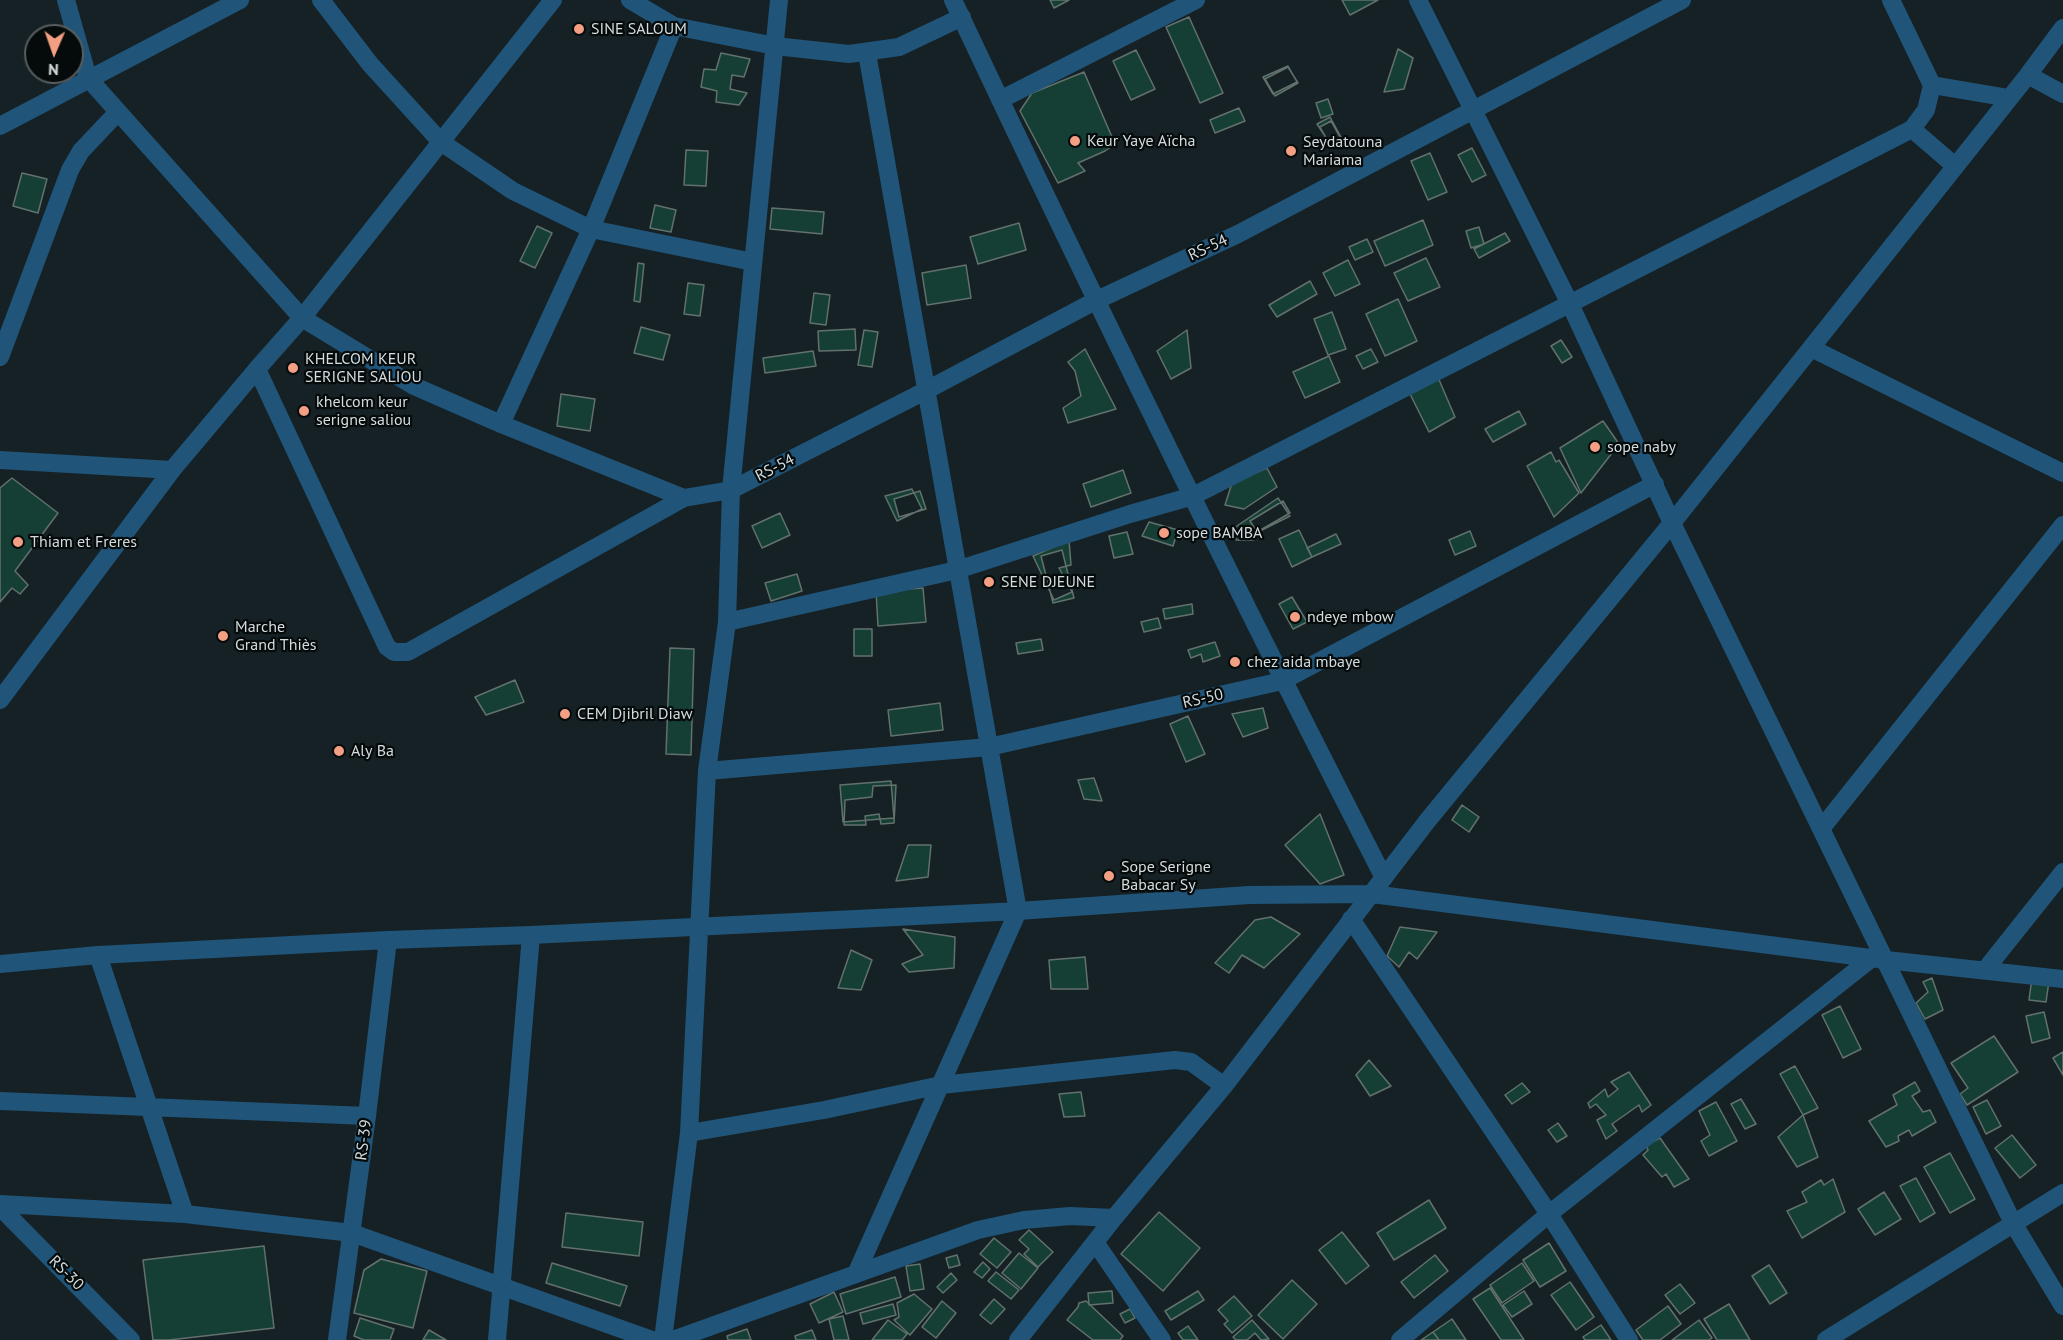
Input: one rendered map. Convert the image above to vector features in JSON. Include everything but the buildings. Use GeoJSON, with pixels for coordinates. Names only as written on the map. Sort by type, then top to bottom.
{"type":"FeatureCollection","features":[{"type":"Feature","properties":{"kind":"street"},"geometry":{"type":"LineString","coordinates":[[66,0],[88,78],[302,318],[414,386],[684,498]]}},
{"type":"Feature","properties":{"kind":"street"},"geometry":{"type":"LineString","coordinates":[[0,126],[240,0]]}},
{"type":"Feature","properties":{"kind":"street"},"geometry":{"type":"LineString","coordinates":[[321,0],[370,64],[441,142],[513,191],[591,228],[753,262]]}},
{"type":"Feature","properties":{"kind":"street"},"geometry":{"type":"LineString","coordinates":[[0,700],[172,470],[302,318],[552,0]]}},
{"type":"Feature","properties":{"kind":"street"},"geometry":{"type":"LineString","coordinates":[[630,0],[675,26],[775,46],[849,54],[899,47],[962,18]]}},
{"type":"Feature","properties":{"kind":"street"},"geometry":{"type":"LineString","coordinates":[[663,1340],[689,1133],[706,771],[727,622],[731,490],[779,0]]}},
{"type":"Feature","properties":{"kind":"street"},"geometry":{"type":"LineString","coordinates":[[953,0],[1095,301],[1193,496],[1282,681],[1384,878]]}},
{"type":"Feature","properties":{"kind":"street"},"geometry":{"type":"LineString","coordinates":[[1000,100],[1196,0]]}},
{"type":"Feature","properties":{"kind":"street"},"geometry":{"type":"LineString","coordinates":[[1418,0],[1570,304],[1672,523],[1821,829],[1879,959],[2013,1223],[2063,1306]]}},
{"type":"Feature","properties":{"kind":"street","name":"RS-54"},"geometry":{"type":"LineString","coordinates":[[684,498],[731,490],[1095,301],[1238,234],[1682,0]]}},
{"type":"Feature","properties":{"kind":"street"},"geometry":{"type":"LineString","coordinates":[[727,622],[957,570],[1193,496],[1912,129],[1926,110],[1932,84],[1891,0]]}},
{"type":"Feature","properties":{"kind":"street"},"geometry":{"type":"LineString","coordinates":[[501,424],[591,228],[675,26]]}},
{"type":"Feature","properties":{"kind":"street"},"geometry":{"type":"LineString","coordinates":[[1018,1340],[1114,1218],[1224,1086],[1428,820],[1672,523],[2063,28]]}},
{"type":"Feature","properties":{"kind":"street"},"geometry":{"type":"LineString","coordinates":[[856,1274],[1018,911],[867,53]]}},
{"type":"Feature","properties":{"kind":"street"},"geometry":{"type":"LineString","coordinates":[[2028,75],[2063,94]]}},
{"type":"Feature","properties":{"kind":"street"},"geometry":{"type":"LineString","coordinates":[[1932,84],[2009,98]]}},
{"type":"Feature","properties":{"kind":"street"},"geometry":{"type":"LineString","coordinates":[[0,357],[70,170],[81,151],[118,112]]}},
{"type":"Feature","properties":{"kind":"street"},"geometry":{"type":"LineString","coordinates":[[1912,129],[1955,166]]}},
{"type":"Feature","properties":{"kind":"street"},"geometry":{"type":"LineString","coordinates":[[1811,348],[2063,473]]}},
{"type":"Feature","properties":{"kind":"street"},"geometry":{"type":"LineString","coordinates":[[257,369],[387,647],[394,652],[408,652],[684,498]]}},
{"type":"Feature","properties":{"kind":"street"},"geometry":{"type":"LineString","coordinates":[[0,460],[172,470]]}},
{"type":"Feature","properties":{"kind":"street","name":"RS-50"},"geometry":{"type":"LineString","coordinates":[[706,771],[989,747],[1282,681],[1655,484]]}},
{"type":"Feature","properties":{"kind":"street"},"geometry":{"type":"LineString","coordinates":[[1821,829],[2063,525]]}},
{"type":"Feature","properties":{"kind":"street"},"geometry":{"type":"LineString","coordinates":[[1985,970],[2063,872]]}},
{"type":"Feature","properties":{"kind":"street"},"geometry":{"type":"LineString","coordinates":[[0,964],[98,955],[1018,911],[1249,896],[1372,894],[1879,959],[2063,979]]}},
{"type":"Feature","properties":{"kind":"street"},"geometry":{"type":"LineString","coordinates":[[1351,919],[1549,1214],[1629,1340]]}},
{"type":"Feature","properties":{"kind":"street"},"geometry":{"type":"LineString","coordinates":[[497,1340],[531,935]]}},
{"type":"Feature","properties":{"kind":"street","name":"RS-39"},"geometry":{"type":"LineString","coordinates":[[336,1340],[352,1233],[388,940]]}},
{"type":"Feature","properties":{"kind":"street"},"geometry":{"type":"LineString","coordinates":[[98,955],[185,1214]]}},
{"type":"Feature","properties":{"kind":"street"},"geometry":{"type":"LineString","coordinates":[[1400,1340],[1549,1214],[1879,959]]}},
{"type":"Feature","properties":{"kind":"street"},"geometry":{"type":"LineString","coordinates":[[689,1133],[824,1110],[940,1085],[1175,1060],[1191,1062],[1224,1086]]}},
{"type":"Feature","properties":{"kind":"street"},"geometry":{"type":"LineString","coordinates":[[0,1101],[367,1116]]}},
{"type":"Feature","properties":{"kind":"street"},"geometry":{"type":"LineString","coordinates":[[1826,1340],[2063,1193]]}},
{"type":"Feature","properties":{"kind":"street"},"geometry":{"type":"LineString","coordinates":[[0,1205],[185,1214],[352,1233],[652,1340]]}},
{"type":"Feature","properties":{"kind":"street","name":"RS-30"},"geometry":{"type":"LineString","coordinates":[[0,1205],[131,1340]]}},
{"type":"Feature","properties":{"kind":"street"},"geometry":{"type":"LineString","coordinates":[[673,1340],[978,1230],[1024,1220],[1070,1216],[1114,1218]]}},
{"type":"Feature","properties":{"kind":"street"},"geometry":{"type":"LineString","coordinates":[[1095,1242],[1162,1340]]}},
{"type":"Feature","properties":{"kind":"place","name":"SINE SALOUM"},"geometry":{"type":"Point","coordinates":[579,29]}},
{"type":"Feature","properties":{"kind":"place","name":"Keur Yaye Aïcha"},"geometry":{"type":"Point","coordinates":[1075,141]}},
{"type":"Feature","properties":{"kind":"place","name":"Seydatouna Mariama"},"geometry":{"type":"Point","coordinates":[1291,151]}},
{"type":"Feature","properties":{"kind":"place","name":"KHELCOM KEUR SERIGNE SALIOU"},"geometry":{"type":"Point","coordinates":[293,368]}},
{"type":"Feature","properties":{"kind":"place","name":"khelcom keur serigne saliou"},"geometry":{"type":"Point","coordinates":[304,411]}},
{"type":"Feature","properties":{"kind":"place","name":"sope naby"},"geometry":{"type":"Point","coordinates":[1595,447]}},
{"type":"Feature","properties":{"kind":"place","name":"sope BAMBA"},"geometry":{"type":"Point","coordinates":[1164,533]}},
{"type":"Feature","properties":{"kind":"place","name":"Thiam et Freres"},"geometry":{"type":"Point","coordinates":[18,542]}},
{"type":"Feature","properties":{"kind":"place","name":"SENE DJEUNE"},"geometry":{"type":"Point","coordinates":[989,582]}},
{"type":"Feature","properties":{"kind":"place","name":"ndeye mbow"},"geometry":{"type":"Point","coordinates":[1295,617]}},
{"type":"Feature","properties":{"kind":"place","name":"Marche Grand Thiès"},"geometry":{"type":"Point","coordinates":[223,636]}},
{"type":"Feature","properties":{"kind":"place","name":"chez aida mbaye"},"geometry":{"type":"Point","coordinates":[1235,662]}},
{"type":"Feature","properties":{"kind":"place","name":"CEM Djibril Diaw"},"geometry":{"type":"Point","coordinates":[565,714]}},
{"type":"Feature","properties":{"kind":"place","name":"Aly Ba"},"geometry":{"type":"Point","coordinates":[339,751]}},
{"type":"Feature","properties":{"kind":"place","name":"Sope Serigne Babacar Sy"},"geometry":{"type":"Point","coordinates":[1109,876]}}]}
